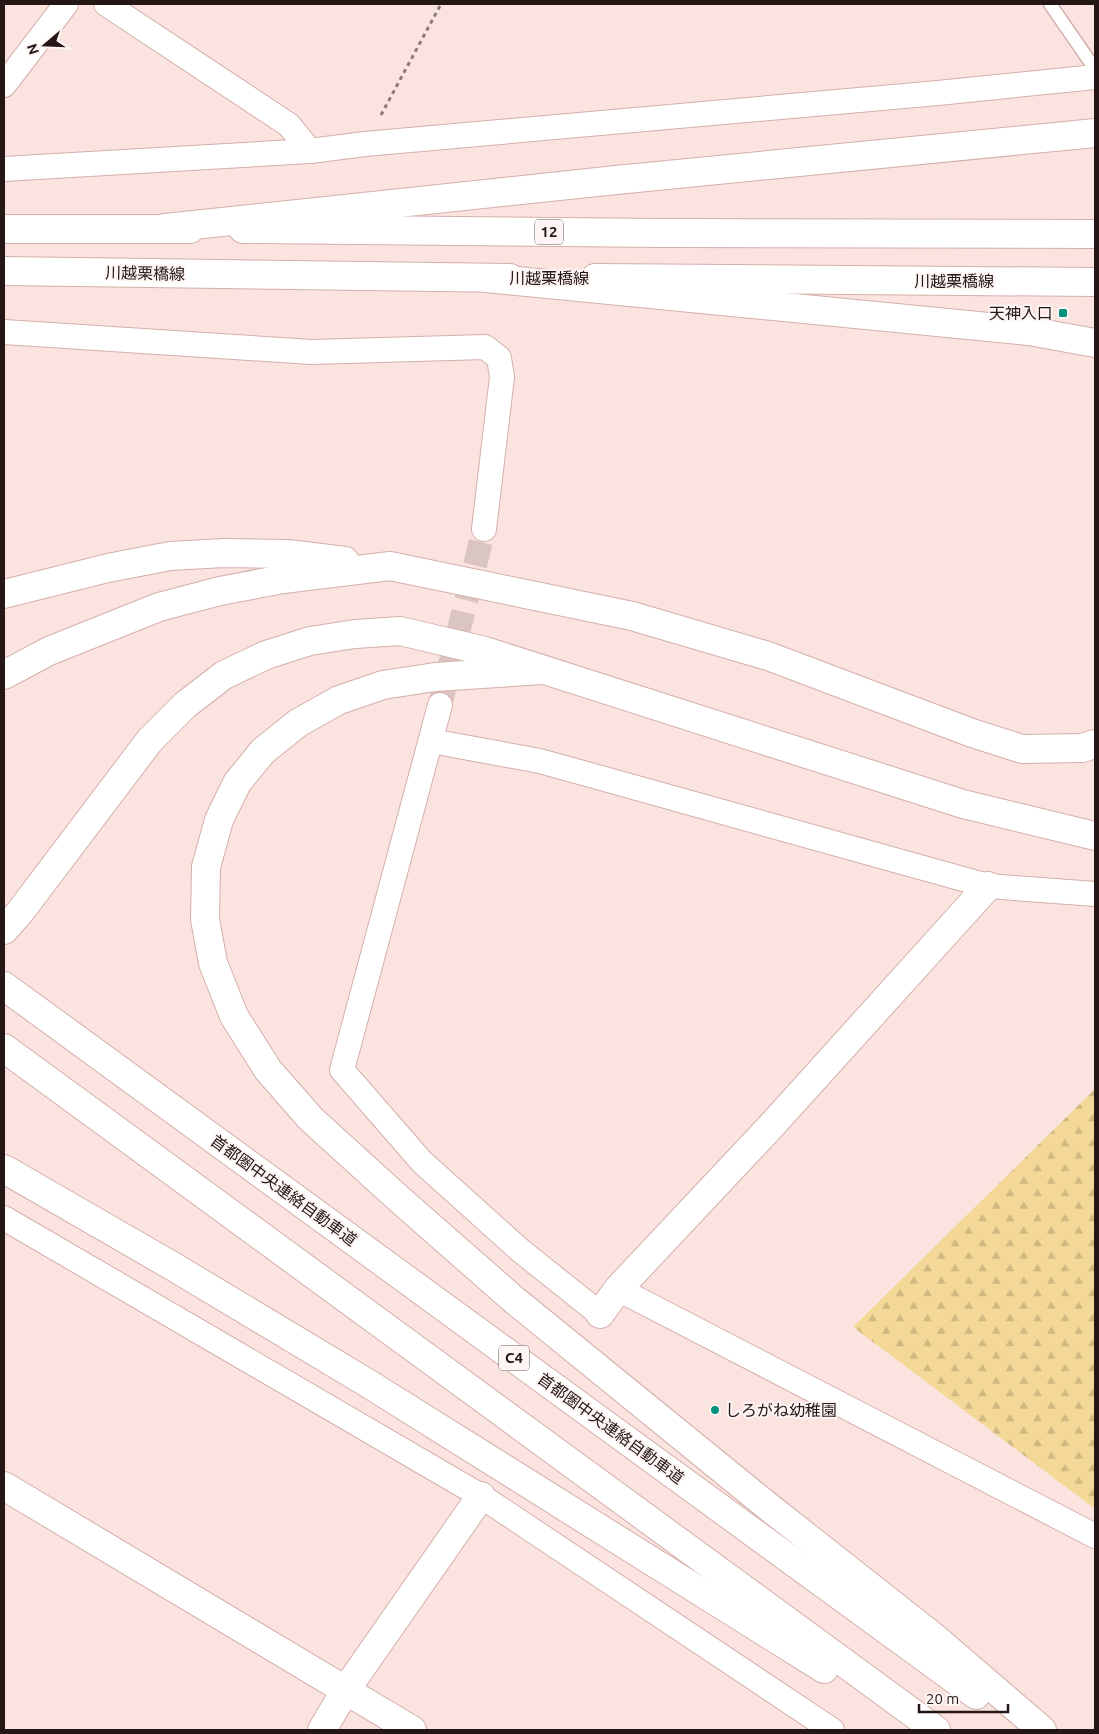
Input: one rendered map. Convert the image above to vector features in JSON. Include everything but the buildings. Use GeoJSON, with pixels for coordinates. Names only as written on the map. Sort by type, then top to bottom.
{"type":"FeatureCollection","features":[{"type":"Feature","properties":{"kind":"main road"},"geometry":{"type":"LineString","coordinates":[[165,228],[607,181],[1095,133]]}},
{"type":"Feature","properties":{"kind":"main road","name":"12"},"geometry":{"type":"LineString","coordinates":[[4,229],[165,228],[651,233],[1095,234]]}},
{"type":"Feature","properties":{"kind":"main road","name":"川越栗橋線"},"geometry":{"type":"LineString","coordinates":[[4,271],[486,278],[1095,282]]}},
{"type":"Feature","properties":{"kind":"main road"},"geometry":{"type":"LineString","coordinates":[[486,278],[1029,331],[1095,343]]}},
{"type":"Feature","properties":{"kind":"main road"},"geometry":{"type":"LineString","coordinates":[[4,594],[108,568],[170,556],[215,553],[288,554],[390,566],[632,616],[768,656],[972,733],[1022,749],[1080,764],[1095,763]]}},
{"type":"Feature","properties":{"kind":"main road"},"geometry":{"type":"LineString","coordinates":[[4,675],[49,651],[159,607],[220,590],[283,578],[390,566]]}},
{"type":"Feature","properties":{"kind":"main road"},"geometry":{"type":"LineString","coordinates":[[12,921],[150,740],[185,705],[224,676],[266,656],[310,641],[355,634],[400,631],[485,651],[963,804],[1035,823],[1095,836]]}},
{"type":"Feature","properties":{"kind":"main road"},"geometry":{"type":"LineString","coordinates":[[543,670],[436,678],[383,685],[339,700],[298,723],[263,751],[237,783],[219,820],[206,867],[206,928],[213,963],[234,1016],[268,1070],[311,1119],[398,1198],[513,1299],[765,1504],[935,1638],[1042,1730]]}},
{"type":"Feature","properties":{"kind":"main road"},"geometry":{"type":"LineString","coordinates":[[1022,749],[1082,748],[1095,744]]}},
{"type":"Feature","properties":{"kind":"main road"},"geometry":{"type":"LineString","coordinates":[[1035,823],[1095,821]]}},
{"type":"Feature","properties":{"kind":"main road"},"geometry":{"type":"LineString","coordinates":[[600,1314],[618,1289],[773,1124],[988,886]]}},
{"type":"Feature","properties":{"kind":"main road","name":"首都圏中央連絡自動車道"},"geometry":{"type":"LineString","coordinates":[[4,986],[1024,1730]]}},
{"type":"Feature","properties":{"kind":"main road"},"geometry":{"type":"LineString","coordinates":[[4,1048],[936,1730]]}},
{"type":"Feature","properties":{"kind":"main road"},"geometry":{"type":"LineString","coordinates":[[4,1169],[182,1272],[369,1384],[920,1730]]}},
{"type":"Feature","properties":{"kind":"main road"},"geometry":{"type":"LineString","coordinates":[[4,1486],[412,1730]]}},
{"type":"Feature","properties":{"kind":"main road"},"geometry":{"type":"LineString","coordinates":[[322,1730],[345,1691],[480,1496]]}},
{"type":"Feature","properties":{"kind":"street"},"geometry":{"type":"LineString","coordinates":[[4,85],[66,4]]}},
{"type":"Feature","properties":{"kind":"street"},"geometry":{"type":"LineString","coordinates":[[106,4],[289,125],[310,151]]}},
{"type":"Feature","properties":{"kind":"street"},"geometry":{"type":"LineString","coordinates":[[4,169],[310,151],[365,144],[1095,78]]}},
{"type":"Feature","properties":{"kind":"street"},"geometry":{"type":"LineString","coordinates":[[4,332],[312,352],[485,347],[499,358],[502,377],[484,529]]}},
{"type":"Feature","properties":{"kind":"street"},"geometry":{"type":"LineString","coordinates":[[440,705],[342,1070],[422,1162],[521,1251],[600,1314]]}},
{"type":"Feature","properties":{"kind":"street"},"geometry":{"type":"LineString","coordinates":[[431,741],[540,761],[988,886],[1095,894]]}},
{"type":"Feature","properties":{"kind":"street"},"geometry":{"type":"LineString","coordinates":[[4,1218],[480,1496],[832,1730]]}},
{"type":"Feature","properties":{"kind":"street"},"geometry":{"type":"LineString","coordinates":[[618,1289],[1095,1536]]}},
{"type":"Feature","properties":{"kind":"lane"},"geometry":{"type":"LineString","coordinates":[[1050,4],[1095,69]]}},
{"type":"Feature","properties":{"kind":"path"},"geometry":{"type":"LineString","coordinates":[[365,144],[441,4]]}},
{"type":"Feature","properties":{"kind":"green space"},"geometry":{"type":"Polygon","coordinates":[[[1095,1089],[1095,1509],[853,1327],[1095,1089]]]}},
{"type":"Feature","properties":{"kind":"tunnel"},"geometry":{"type":"LineString","coordinates":[[440,705],[484,529]]}},
{"type":"Feature","properties":{"kind":"place","name":"天神入口"},"geometry":{"type":"Point","coordinates":[1063,313]}},
{"type":"Feature","properties":{"kind":"place","name":"しろがね幼稚園"},"geometry":{"type":"Point","coordinates":[715,1410]}}]}
